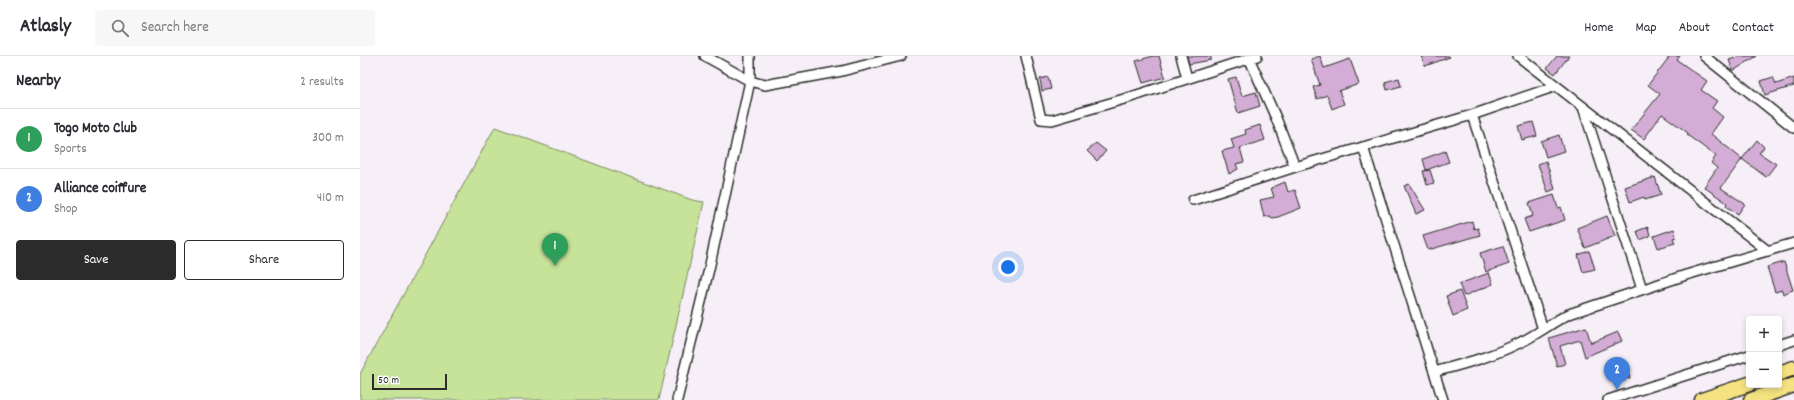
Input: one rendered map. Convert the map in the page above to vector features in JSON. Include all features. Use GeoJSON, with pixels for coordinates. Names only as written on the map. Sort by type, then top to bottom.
{"type":"FeatureCollection","features":[{"type":"Feature","properties":{"kind":"main road"},"geometry":{"type":"LineString","coordinates":[[1782,372],[1794,368]]}},
{"type":"Feature","properties":{"kind":"main road"},"geometry":{"type":"LineString","coordinates":[[1702,400],[1746,385]]}},
{"type":"Feature","properties":{"kind":"main road"},"geometry":{"type":"LineString","coordinates":[[1751,400],[1794,385]]}},
{"type":"Feature","properties":{"kind":"street"},"geometry":{"type":"LineString","coordinates":[[705,56],[750,81],[765,84],[842,71],[901,56]]}},
{"type":"Feature","properties":{"kind":"street"},"geometry":{"type":"LineString","coordinates":[[677,400],[709,269],[750,81],[750,56]]}},
{"type":"Feature","properties":{"kind":"street"},"geometry":{"type":"LineString","coordinates":[[1026,56],[1041,119],[1052,120],[1132,97],[1253,57],[1295,167]]}},
{"type":"Feature","properties":{"kind":"street"},"geometry":{"type":"LineString","coordinates":[[1180,56],[1188,78]]}},
{"type":"Feature","properties":{"kind":"street"},"geometry":{"type":"LineString","coordinates":[[1518,56],[1768,251]]}},
{"type":"Feature","properties":{"kind":"street"},"geometry":{"type":"LineString","coordinates":[[1707,56],[1794,128]]}},
{"type":"Feature","properties":{"kind":"street"},"geometry":{"type":"LineString","coordinates":[[1193,200],[1295,167],[1472,115],[1556,86]]}},
{"type":"Feature","properties":{"kind":"street"},"geometry":{"type":"LineString","coordinates":[[1584,107],[1642,289]]}},
{"type":"Feature","properties":{"kind":"street"},"geometry":{"type":"LineString","coordinates":[[1472,115],[1542,329]]}},
{"type":"Feature","properties":{"kind":"street"},"geometry":{"type":"LineString","coordinates":[[1363,147],[1443,400]]}},
{"type":"Feature","properties":{"kind":"street"},"geometry":{"type":"LineString","coordinates":[[1434,372],[1506,349],[1520,343],[1569,314],[1686,275],[1794,243]]}},
{"type":"Feature","properties":{"kind":"street"},"geometry":{"type":"LineString","coordinates":[[1782,344],[1794,340]]}},
{"type":"Feature","properties":{"kind":"street"},"geometry":{"type":"LineString","coordinates":[[1608,400],[1746,356]]}},
{"type":"Feature","properties":{"kind":"green space"},"geometry":{"type":"Polygon","coordinates":[[[495,127],[692,200],[704,202],[659,400],[360,400],[360,374],[495,127]]]}},
{"type":"Feature","properties":{"kind":"building"},"geometry":{"type":"Polygon","coordinates":[[[1153,56],[1159,56],[1165,77],[1143,83],[1136,61],[1153,56]]]}},
{"type":"Feature","properties":{"kind":"building"},"geometry":{"type":"Polygon","coordinates":[[[1187,56],[1211,56],[1211,60],[1189,64],[1187,56]]]}},
{"type":"Feature","properties":{"kind":"building"},"geometry":{"type":"Polygon","coordinates":[[[1320,56],[1324,68],[1350,59],[1359,84],[1339,91],[1344,104],[1332,109],[1327,95],[1317,99],[1313,87],[1320,85],[1311,59],[1320,56]]]}},
{"type":"Feature","properties":{"kind":"building"},"geometry":{"type":"Polygon","coordinates":[[[1421,56],[1449,56],[1450,57],[1425,66],[1421,56]]]}},
{"type":"Feature","properties":{"kind":"building"},"geometry":{"type":"Polygon","coordinates":[[[1557,56],[1569,56],[1555,74],[1547,68],[1557,56]]]}},
{"type":"Feature","properties":{"kind":"building"},"geometry":{"type":"Polygon","coordinates":[[[1670,56],[1680,56],[1677,60],[1707,81],[1701,90],[1717,101],[1712,108],[1723,117],[1711,134],[1742,159],[1721,188],[1745,204],[1738,214],[1726,206],[1727,203],[1704,187],[1717,168],[1711,163],[1716,156],[1687,135],[1688,133],[1662,114],[1644,139],[1631,130],[1660,94],[1648,85],[1670,56]]]}},
{"type":"Feature","properties":{"kind":"building"},"geometry":{"type":"Polygon","coordinates":[[[1741,56],[1757,56],[1733,71],[1729,60],[1741,56]]]}},
{"type":"Feature","properties":{"kind":"building"},"geometry":{"type":"Polygon","coordinates":[[[1048,77],[1051,89],[1042,91],[1040,79],[1048,77]]]}},
{"type":"Feature","properties":{"kind":"building"},"geometry":{"type":"Polygon","coordinates":[[[1236,77],[1242,96],[1256,92],[1260,106],[1238,113],[1228,79],[1236,77]]]}},
{"type":"Feature","properties":{"kind":"building"},"geometry":{"type":"Polygon","coordinates":[[[1773,77],[1776,84],[1794,78],[1794,86],[1765,95],[1761,81],[1773,77]]]}},
{"type":"Feature","properties":{"kind":"building"},"geometry":{"type":"Polygon","coordinates":[[[1399,78],[1401,86],[1387,90],[1385,82],[1399,78]]]}},
{"type":"Feature","properties":{"kind":"building"},"geometry":{"type":"Polygon","coordinates":[[[1533,122],[1537,136],[1522,140],[1518,126],[1533,122]]]}},
{"type":"Feature","properties":{"kind":"building"},"geometry":{"type":"Polygon","coordinates":[[[1260,125],[1265,140],[1240,148],[1244,162],[1236,164],[1238,169],[1229,174],[1222,151],[1234,148],[1231,139],[1246,134],[1245,130],[1260,125]]]}},
{"type":"Feature","properties":{"kind":"building"},"geometry":{"type":"Polygon","coordinates":[[[1559,135],[1564,151],[1546,157],[1541,141],[1559,135]]]}},
{"type":"Feature","properties":{"kind":"building"},"geometry":{"type":"Polygon","coordinates":[[[1757,140],[1764,147],[1759,153],[1776,164],[1766,177],[1742,159],[1757,140]]]}},
{"type":"Feature","properties":{"kind":"building"},"geometry":{"type":"Polygon","coordinates":[[[1096,143],[1106,151],[1097,161],[1087,151],[1096,143]]]}},
{"type":"Feature","properties":{"kind":"building"},"geometry":{"type":"Polygon","coordinates":[[[1445,151],[1449,162],[1426,170],[1423,159],[1445,151]]]}},
{"type":"Feature","properties":{"kind":"building"},"geometry":{"type":"Polygon","coordinates":[[[1546,161],[1555,189],[1548,192],[1538,164],[1546,161]]]}},
{"type":"Feature","properties":{"kind":"building"},"geometry":{"type":"Polygon","coordinates":[[[1430,170],[1434,183],[1427,185],[1423,171],[1430,170]]]}},
{"type":"Feature","properties":{"kind":"building"},"geometry":{"type":"Polygon","coordinates":[[[1655,177],[1661,195],[1645,200],[1644,197],[1630,202],[1625,187],[1655,177]]]}},
{"type":"Feature","properties":{"kind":"building"},"geometry":{"type":"Polygon","coordinates":[[[1285,182],[1288,192],[1295,190],[1301,208],[1278,217],[1264,217],[1260,200],[1274,197],[1271,188],[1285,182]]]}},
{"type":"Feature","properties":{"kind":"building"},"geometry":{"type":"Polygon","coordinates":[[[1409,184],[1425,210],[1416,214],[1404,186],[1409,184]]]}},
{"type":"Feature","properties":{"kind":"building"},"geometry":{"type":"Polygon","coordinates":[[[1554,195],[1558,208],[1561,207],[1565,220],[1529,232],[1524,219],[1533,216],[1529,203],[1554,195]]]}},
{"type":"Feature","properties":{"kind":"building"},"geometry":{"type":"Polygon","coordinates":[[[1607,216],[1615,236],[1585,248],[1577,228],[1607,216]]]}},
{"type":"Feature","properties":{"kind":"building"},"geometry":{"type":"Polygon","coordinates":[[[1472,221],[1474,229],[1478,228],[1480,235],[1428,250],[1423,236],[1472,221]]]}},
{"type":"Feature","properties":{"kind":"building"},"geometry":{"type":"Polygon","coordinates":[[[1648,227],[1650,236],[1640,240],[1637,231],[1648,227]]]}},
{"type":"Feature","properties":{"kind":"building"},"geometry":{"type":"Polygon","coordinates":[[[1674,229],[1676,237],[1673,238],[1675,243],[1658,248],[1654,236],[1674,229]]]}},
{"type":"Feature","properties":{"kind":"building"},"geometry":{"type":"Polygon","coordinates":[[[1503,246],[1509,264],[1486,272],[1480,253],[1503,246]]]}},
{"type":"Feature","properties":{"kind":"building"},"geometry":{"type":"Polygon","coordinates":[[[1589,251],[1595,269],[1583,272],[1578,255],[1589,251]]]}},
{"type":"Feature","properties":{"kind":"building"},"geometry":{"type":"Polygon","coordinates":[[[1784,262],[1793,290],[1783,294],[1782,290],[1775,292],[1767,267],[1784,262]]]}},
{"type":"Feature","properties":{"kind":"building"},"geometry":{"type":"Polygon","coordinates":[[[1489,273],[1493,284],[1464,296],[1459,284],[1489,273]]]}},
{"type":"Feature","properties":{"kind":"building"},"geometry":{"type":"Polygon","coordinates":[[[1460,291],[1467,310],[1453,316],[1446,296],[1460,291]]]}},
{"type":"Feature","properties":{"kind":"building"},"geometry":{"type":"Polygon","coordinates":[[[1586,327],[1591,343],[1618,332],[1622,341],[1585,357],[1580,340],[1560,346],[1565,364],[1557,366],[1549,338],[1586,327]]]}},
{"type":"Feature","properties":{"kind":"building"},"geometry":{"type":"Polygon","coordinates":[[[1627,367],[1630,378],[1617,381],[1614,371],[1627,367]]]}},
{"type":"Feature","properties":{"kind":"place","name":"Togo Moto Club"},"geometry":{"type":"Point","coordinates":[555,266]}},
{"type":"Feature","properties":{"kind":"place","name":"Alliance coiffure"},"geometry":{"type":"Point","coordinates":[1617,390]}}]}
